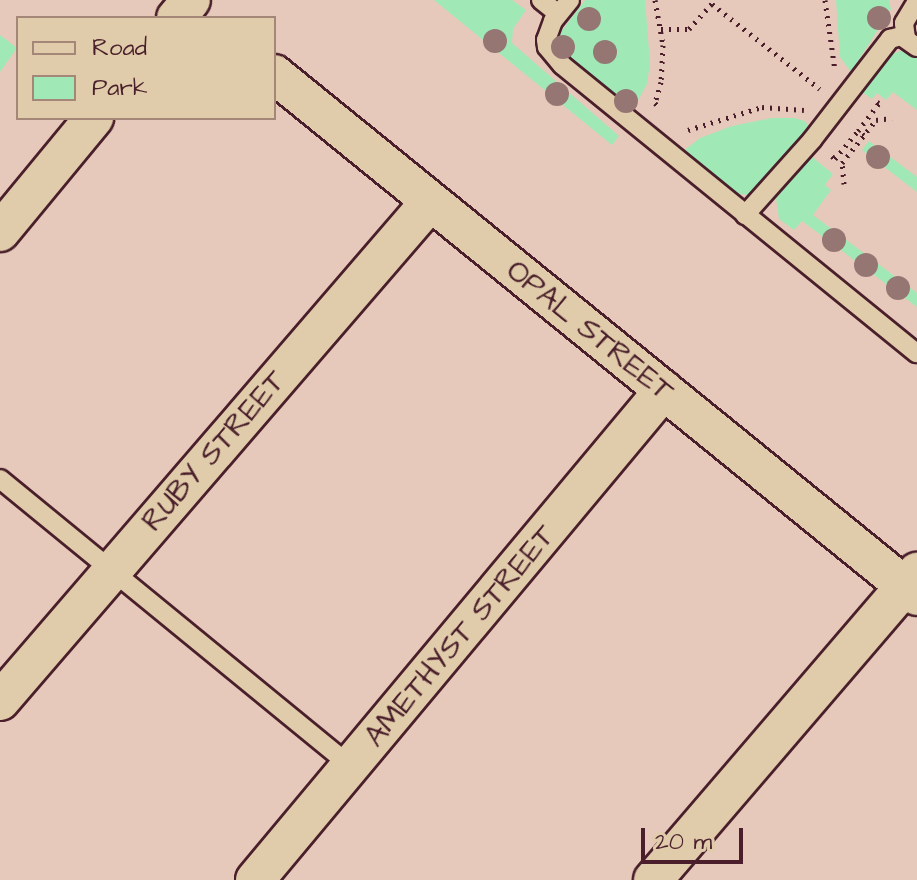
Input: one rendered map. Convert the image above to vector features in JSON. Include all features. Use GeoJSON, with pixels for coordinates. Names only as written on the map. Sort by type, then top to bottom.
{"type":"FeatureCollection","features":[{"type":"Feature","properties":{"kind":"street","name":"OPAL STREET"},"geometry":{"type":"LineString","coordinates":[[276,76],[664,390],[913,585]]}},
{"type":"Feature","properties":{"kind":"street"},"geometry":{"type":"LineString","coordinates":[[0,232],[92,120]]}},
{"type":"Feature","properties":{"kind":"street","name":"RUBY STREET"},"geometry":{"type":"LineString","coordinates":[[0,701],[430,202]]}},
{"type":"Feature","properties":{"kind":"street","name":"AMETHYST STREET"},"geometry":{"type":"LineString","coordinates":[[255,880],[664,390]]}},
{"type":"Feature","properties":{"kind":"street"},"geometry":{"type":"LineString","coordinates":[[653,880],[913,585]]}},
{"type":"Feature","properties":{"kind":"lane"},"geometry":{"type":"LineString","coordinates":[[541,0],[564,7],[546,40],[553,56],[917,353]]}},
{"type":"Feature","properties":{"kind":"lane"},"geometry":{"type":"LineString","coordinates":[[912,3],[904,23],[912,42]]}},
{"type":"Feature","properties":{"kind":"lane"},"geometry":{"type":"LineString","coordinates":[[745,215],[812,140],[890,39],[898,35],[912,42]]}},
{"type":"Feature","properties":{"kind":"lane"},"geometry":{"type":"LineString","coordinates":[[0,479],[352,767]]}},
{"type":"Feature","properties":{"kind":"path"},"geometry":{"type":"LineString","coordinates":[[655,0],[663,62],[655,103],[666,112]]}},
{"type":"Feature","properties":{"kind":"path"},"geometry":{"type":"LineString","coordinates":[[825,0],[830,53],[837,78]]}},
{"type":"Feature","properties":{"kind":"path"},"geometry":{"type":"LineString","coordinates":[[661,29],[689,29],[714,2],[823,92],[831,85]]}},
{"type":"Feature","properties":{"kind":"path"},"geometry":{"type":"LineString","coordinates":[[678,122],[690,132],[732,114],[762,107],[811,111]]}},
{"type":"Feature","properties":{"kind":"path"},"geometry":{"type":"LineString","coordinates":[[845,146],[869,117]]}},
{"type":"Feature","properties":{"kind":"path"},"geometry":{"type":"LineString","coordinates":[[844,184],[842,163],[876,120],[892,118]]}},
{"type":"Feature","properties":{"kind":"path"},"geometry":{"type":"LineString","coordinates":[[858,131],[864,135]]}},
{"type":"Feature","properties":{"kind":"green space"},"geometry":{"type":"Polygon","coordinates":[[[434,0],[512,0],[526,10],[513,29],[512,43],[619,136],[612,145],[434,0]]]}},
{"type":"Feature","properties":{"kind":"green space"},"geometry":{"type":"Polygon","coordinates":[[[585,0],[645,0],[650,63],[647,84],[631,113],[570,64],[557,45],[561,32],[585,0]]]}},
{"type":"Feature","properties":{"kind":"green space"},"geometry":{"type":"Polygon","coordinates":[[[836,0],[889,0],[891,9],[851,72],[840,57],[836,0]]]}},
{"type":"Feature","properties":{"kind":"green space"},"geometry":{"type":"Polygon","coordinates":[[[0,35],[16,49],[0,72],[0,35]]]}},
{"type":"Feature","properties":{"kind":"green space"},"geometry":{"type":"Polygon","coordinates":[[[908,48],[917,55],[917,110],[893,92],[886,100],[877,93],[872,99],[862,92],[893,54],[908,48]]]}},
{"type":"Feature","properties":{"kind":"green space"},"geometry":{"type":"Polygon","coordinates":[[[772,118],[805,121],[810,129],[748,195],[732,193],[682,152],[700,138],[732,126],[772,118]]]}},
{"type":"Feature","properties":{"kind":"green space"},"geometry":{"type":"Polygon","coordinates":[[[869,141],[917,177],[917,192],[862,150],[869,141]]]}},
{"type":"Feature","properties":{"kind":"green space"},"geometry":{"type":"Polygon","coordinates":[[[811,156],[833,174],[825,185],[831,190],[813,215],[917,293],[917,307],[802,221],[794,230],[779,219],[776,198],[811,156]]]}}]}
